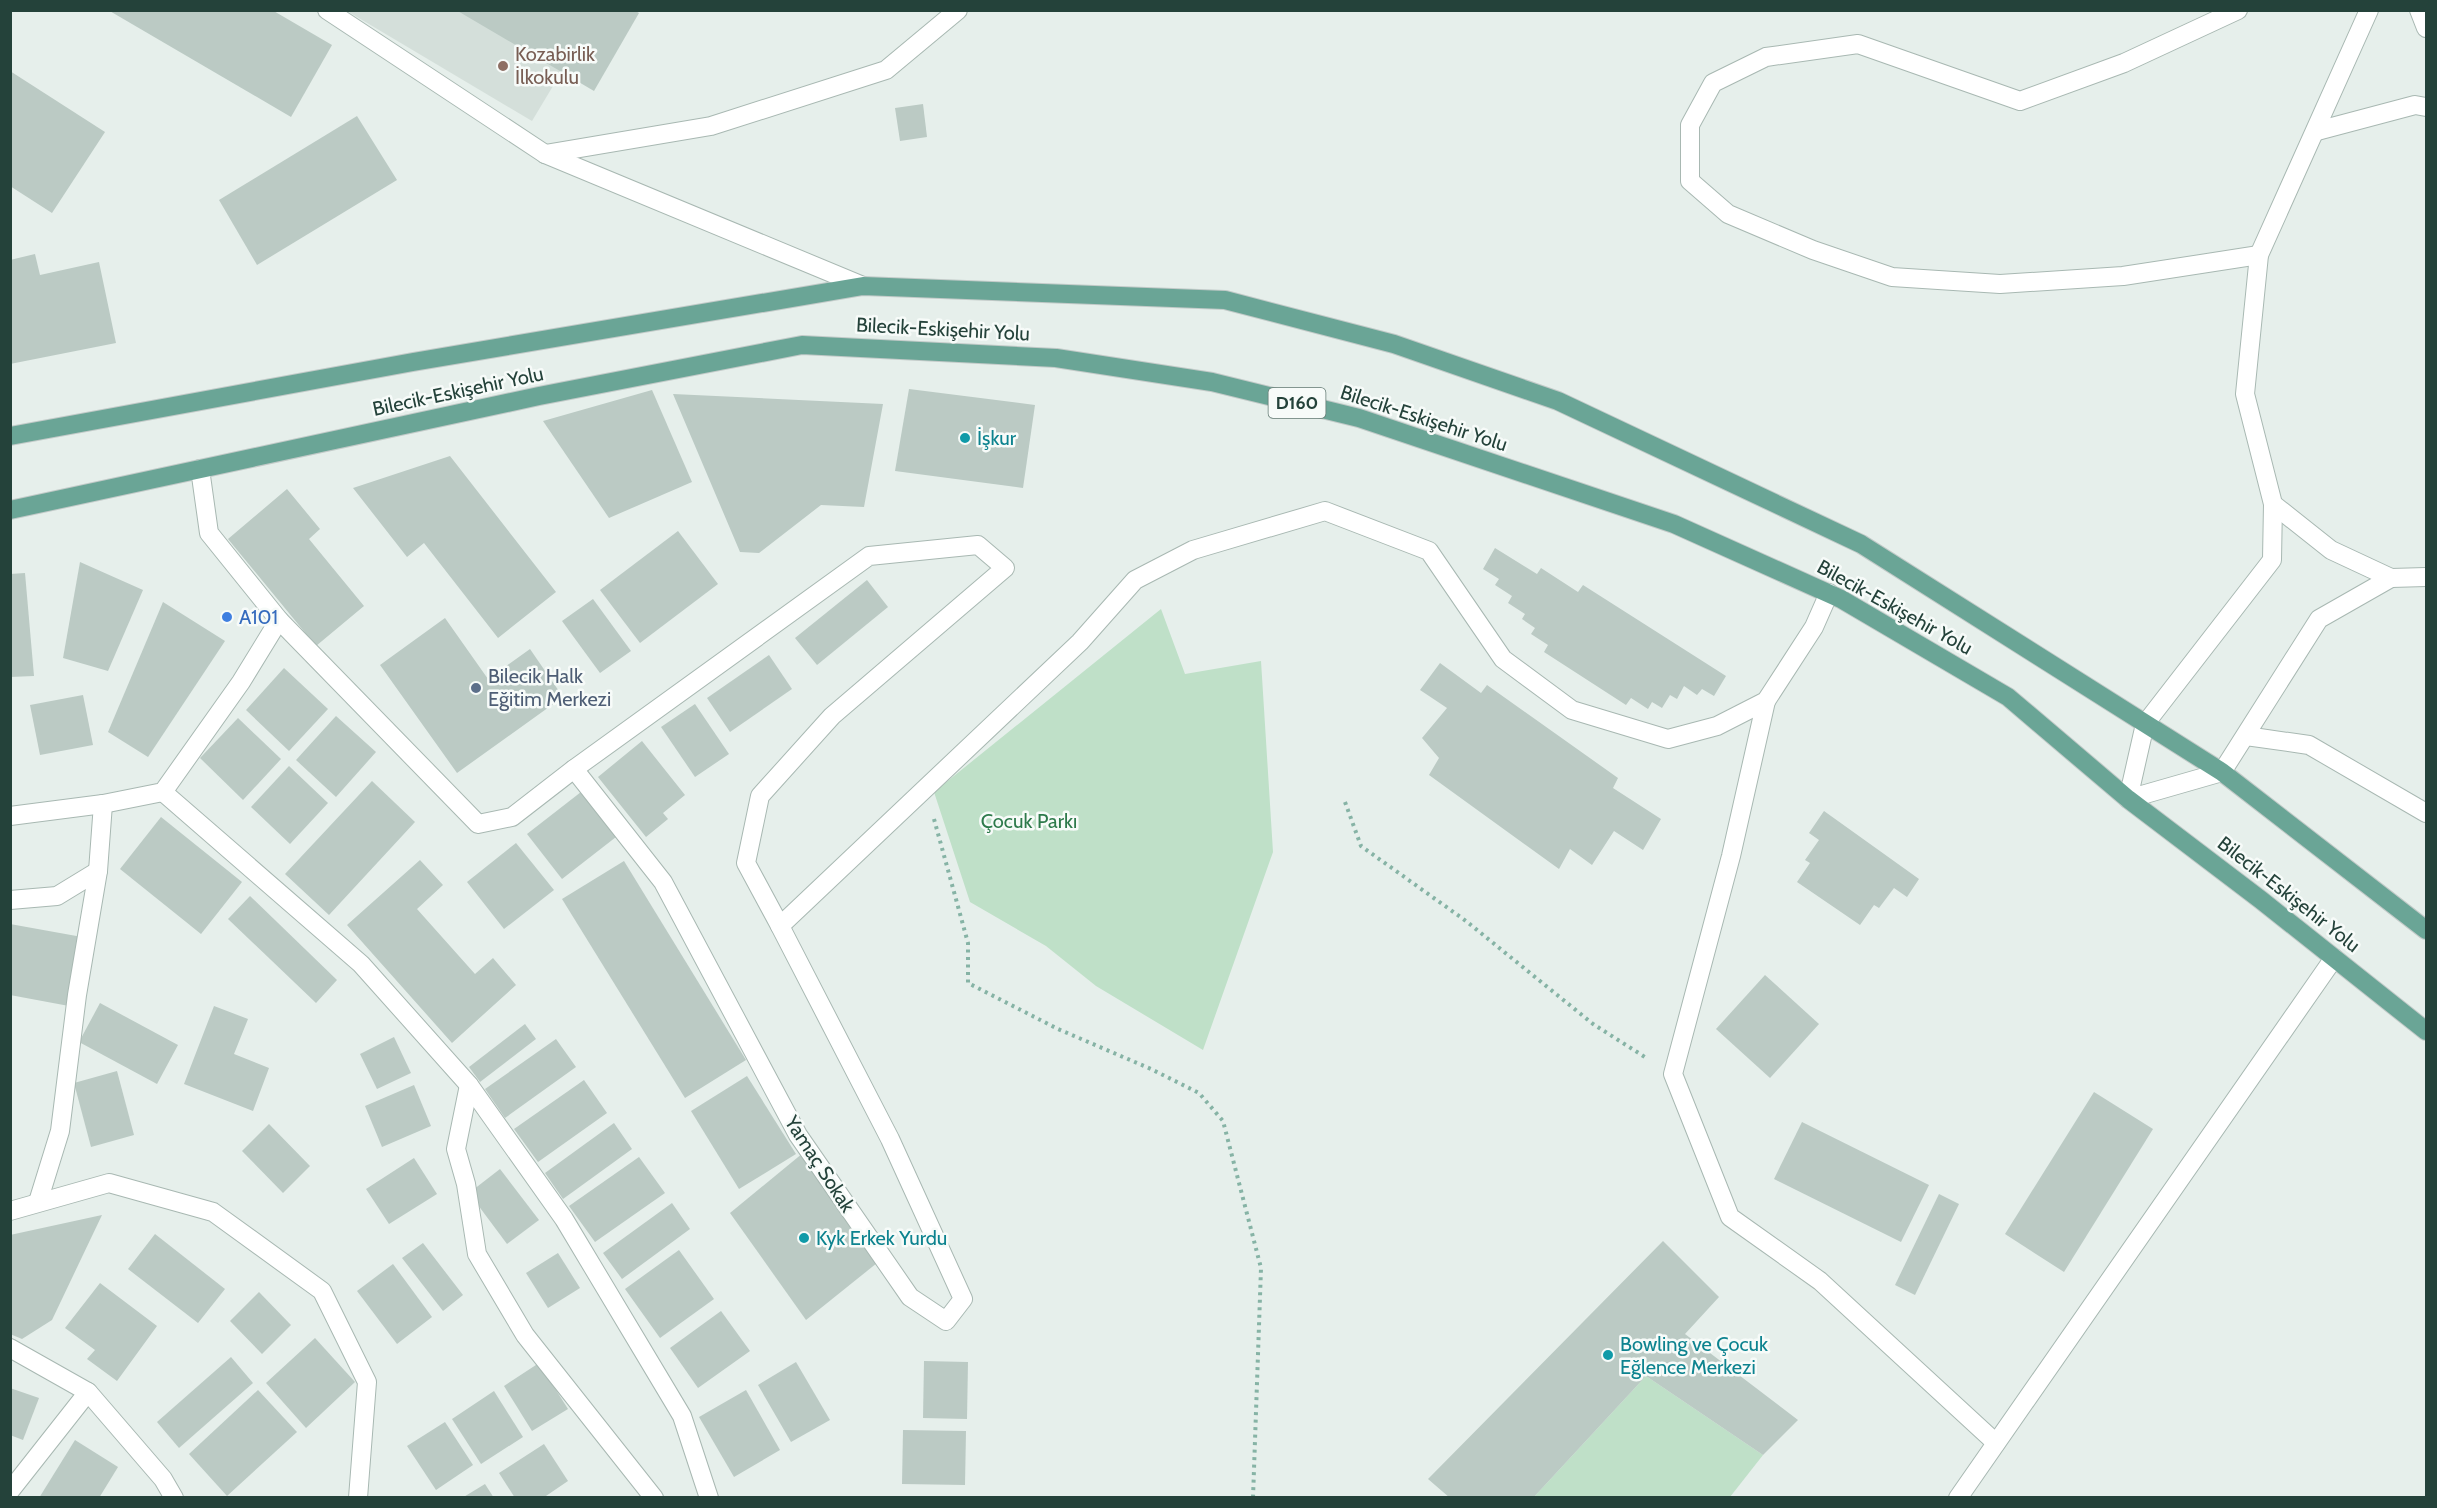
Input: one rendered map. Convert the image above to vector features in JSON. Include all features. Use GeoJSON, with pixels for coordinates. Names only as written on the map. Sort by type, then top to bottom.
{"type":"FeatureCollection","features":[{"type":"Feature","properties":{"kind":"main road","name":"Bilecik-Eskişehir Yolu"},"geometry":{"type":"LineString","coordinates":[[10,436],[413,362],[864,286],[1225,300],[1394,344],[1558,401],[1861,544],[2222,772],[2427,930]]}},
{"type":"Feature","properties":{"kind":"main road","name":"Bilecik-Eskişehir Yolu"},"geometry":{"type":"LineString","coordinates":[[10,510],[539,396],[802,345],[1056,358],[1212,382],[1359,418],[1674,524],[1829,593],[2008,697],[2128,799],[2427,1031]]}},
{"type":"Feature","properties":{"kind":"street"},"geometry":{"type":"LineString","coordinates":[[327,10],[545,154],[864,286]]}},
{"type":"Feature","properties":{"kind":"street"},"geometry":{"type":"LineString","coordinates":[[545,154],[711,126],[886,70],[958,10]]}},
{"type":"Feature","properties":{"kind":"street"},"geometry":{"type":"LineString","coordinates":[[2238,10],[2124,63],[2020,101],[1858,44],[1766,57],[1713,83],[1690,125],[1690,181],[1728,214],[1813,250],[1892,278],[2000,284],[2023,283],[2123,276],[2259,255]]}},
{"type":"Feature","properties":{"kind":"street"},"geometry":{"type":"LineString","coordinates":[[2369,10],[2317,131],[2259,255],[2245,394],[2273,504],[2272,560],[2145,724],[2128,799],[2222,772],[2319,619],[2391,578]]}},
{"type":"Feature","properties":{"kind":"street"},"geometry":{"type":"LineString","coordinates":[[2419,10],[2427,28]]}},
{"type":"Feature","properties":{"kind":"street"},"geometry":{"type":"LineString","coordinates":[[2317,131],[2415,105],[2427,107]]}},
{"type":"Feature","properties":{"kind":"street"},"geometry":{"type":"LineString","coordinates":[[201,469],[209,533],[279,620],[478,824],[512,817],[574,769],[869,556],[978,545],[1005,568],[832,716],[760,796],[746,863],[780,926],[1080,642],[1135,580],[1193,550],[1325,511],[1429,551],[1503,659],[1572,710],[1668,740],[1717,726],[1766,701]]}},
{"type":"Feature","properties":{"kind":"street"},"geometry":{"type":"LineString","coordinates":[[2273,504],[2331,550],[2391,578],[2427,577]]}},
{"type":"Feature","properties":{"kind":"street"},"geometry":{"type":"LineString","coordinates":[[1829,593],[1814,627],[1766,701],[1731,856],[1673,1074],[1730,1217],[1820,1281],[1996,1443]]}},
{"type":"Feature","properties":{"kind":"street"},"geometry":{"type":"LineString","coordinates":[[10,816],[103,804],[163,792],[241,682],[279,620]]}},
{"type":"Feature","properties":{"kind":"street"},"geometry":{"type":"LineString","coordinates":[[2246,736],[2309,745],[2427,813]]}},
{"type":"Feature","properties":{"kind":"street","name":"Yamaç Sokak"},"geometry":{"type":"LineString","coordinates":[[574,769],[663,882],[798,1134],[910,1297],[946,1321],[963,1299],[890,1139],[780,926]]}},
{"type":"Feature","properties":{"kind":"street"},"geometry":{"type":"LineString","coordinates":[[163,792],[361,964],[469,1085],[564,1219],[682,1416],[709,1497]]}},
{"type":"Feature","properties":{"kind":"street"},"geometry":{"type":"LineString","coordinates":[[38,1202],[60,1131],[78,995],[98,871],[103,804]]}},
{"type":"Feature","properties":{"kind":"street"},"geometry":{"type":"LineString","coordinates":[[10,900],[57,896],[98,871]]}},
{"type":"Feature","properties":{"kind":"street"},"geometry":{"type":"LineString","coordinates":[[1958,1497],[2334,958]]}},
{"type":"Feature","properties":{"kind":"street"},"geometry":{"type":"LineString","coordinates":[[469,1085],[456,1149],[466,1184],[477,1254],[525,1335],[654,1497]]}},
{"type":"Feature","properties":{"kind":"street"},"geometry":{"type":"LineString","coordinates":[[10,1211],[109,1184],[213,1212],[322,1291],[367,1382],[358,1497]]}},
{"type":"Feature","properties":{"kind":"street"},"geometry":{"type":"LineString","coordinates":[[10,1348],[88,1392],[163,1479],[174,1497]]}},
{"type":"Feature","properties":{"kind":"street"},"geometry":{"type":"LineString","coordinates":[[10,1491],[88,1392]]}},
{"type":"Feature","properties":{"kind":"path"},"geometry":{"type":"LineString","coordinates":[[926,790],[968,943],[968,983],[1058,1029],[1151,1069],[1199,1093],[1223,1121],[1261,1268],[1253,1497]]}},
{"type":"Feature","properties":{"kind":"path"},"geometry":{"type":"LineString","coordinates":[[1345,802],[1361,846],[1466,921],[1593,1024],[1673,1074]]}},
{"type":"Feature","properties":{"kind":"shaded area","name":"Kozabirlik İlkokulu"},"geometry":{"type":"Polygon","coordinates":[[[347,11],[598,11],[532,121],[347,11]]]}},
{"type":"Feature","properties":{"kind":"green space","name":"Çocuk Parkı"},"geometry":{"type":"Polygon","coordinates":[[[1161,609],[1185,674],[1261,661],[1273,852],[1203,1050],[1096,986],[1046,946],[970,902],[934,792],[1161,609]]]}},
{"type":"Feature","properties":{"kind":"green space"},"geometry":{"type":"Polygon","coordinates":[[[1646,1376],[1763,1455],[1730,1497],[1533,1498],[1646,1376]]]}},
{"type":"Feature","properties":{"kind":"building"},"geometry":{"type":"Polygon","coordinates":[[[108,10],[272,10],[332,45],[291,117],[108,10]]]}},
{"type":"Feature","properties":{"kind":"building"},"geometry":{"type":"Polygon","coordinates":[[[456,10],[634,10],[639,13],[594,91],[456,10]]]}},
{"type":"Feature","properties":{"kind":"building"},"geometry":{"type":"Polygon","coordinates":[[[10,71],[105,132],[52,213],[10,186],[10,71]]]}},
{"type":"Feature","properties":{"kind":"building"},"geometry":{"type":"Polygon","coordinates":[[[923,104],[927,137],[900,141],[895,108],[923,104]]]}},
{"type":"Feature","properties":{"kind":"building"},"geometry":{"type":"Polygon","coordinates":[[[357,116],[397,180],[257,265],[219,200],[357,116]]]}},
{"type":"Feature","properties":{"kind":"building"},"geometry":{"type":"Polygon","coordinates":[[[35,254],[40,275],[99,262],[116,343],[10,364],[10,260],[35,254]]]}},
{"type":"Feature","properties":{"kind":"building","name":"İşkur"},"geometry":{"type":"Polygon","coordinates":[[[909,389],[1035,405],[1023,488],[895,471],[909,389]]]}},
{"type":"Feature","properties":{"kind":"building"},"geometry":{"type":"Polygon","coordinates":[[[652,390],[692,482],[609,518],[543,421],[652,390]]]}},
{"type":"Feature","properties":{"kind":"building"},"geometry":{"type":"Polygon","coordinates":[[[673,394],[883,404],[864,507],[821,505],[759,553],[740,552],[673,394]]]}},
{"type":"Feature","properties":{"kind":"building"},"geometry":{"type":"Polygon","coordinates":[[[450,456],[556,592],[498,638],[424,543],[407,557],[353,488],[450,456]]]}},
{"type":"Feature","properties":{"kind":"building"},"geometry":{"type":"Polygon","coordinates":[[[287,489],[320,529],[309,539],[364,606],[316,646],[228,539],[287,489]]]}},
{"type":"Feature","properties":{"kind":"building"},"geometry":{"type":"Polygon","coordinates":[[[678,531],[718,584],[640,643],[600,590],[678,531]]]}},
{"type":"Feature","properties":{"kind":"building"},"geometry":{"type":"Polygon","coordinates":[[[1495,548],[1537,574],[1541,568],[1578,592],[1583,585],[1726,676],[1714,696],[1702,689],[1697,695],[1684,686],[1677,699],[1670,695],[1662,708],[1652,702],[1648,709],[1631,698],[1626,705],[1544,652],[1548,645],[1531,634],[1535,628],[1522,619],[1525,614],[1508,603],[1512,596],[1495,585],[1499,579],[1483,569],[1495,548]]]}},
{"type":"Feature","properties":{"kind":"building"},"geometry":{"type":"Polygon","coordinates":[[[80,562],[143,590],[108,671],[63,658],[80,562]]]}},
{"type":"Feature","properties":{"kind":"building"},"geometry":{"type":"Polygon","coordinates":[[[25,573],[34,676],[10,677],[10,574],[25,573]]]}},
{"type":"Feature","properties":{"kind":"building"},"geometry":{"type":"Polygon","coordinates":[[[867,580],[888,607],[817,665],[795,638],[867,580]]]}},
{"type":"Feature","properties":{"kind":"building"},"geometry":{"type":"Polygon","coordinates":[[[593,599],[631,651],[600,673],[562,621],[593,599]]]}},
{"type":"Feature","properties":{"kind":"building"},"geometry":{"type":"Polygon","coordinates":[[[163,602],[225,641],[148,757],[108,732],[163,602]]]}},
{"type":"Feature","properties":{"kind":"building","name":"Bilecik Halk Eğitim Merkezi"},"geometry":{"type":"Polygon","coordinates":[[[445,618],[488,679],[530,649],[563,697],[457,773],[380,665],[445,618]]]}},
{"type":"Feature","properties":{"kind":"building"},"geometry":{"type":"Polygon","coordinates":[[[769,655],[792,689],[730,732],[707,698],[769,655]]]}},
{"type":"Feature","properties":{"kind":"building"},"geometry":{"type":"Polygon","coordinates":[[[1440,663],[1481,693],[1487,685],[1618,778],[1613,788],[1661,819],[1643,850],[1614,831],[1592,865],[1570,849],[1559,869],[1429,775],[1439,758],[1422,738],[1447,708],[1420,690],[1440,663]]]}},
{"type":"Feature","properties":{"kind":"building"},"geometry":{"type":"Polygon","coordinates":[[[284,668],[328,709],[289,751],[246,710],[284,668]]]}},
{"type":"Feature","properties":{"kind":"building"},"geometry":{"type":"Polygon","coordinates":[[[83,695],[93,745],[40,755],[30,705],[83,695]]]}},
{"type":"Feature","properties":{"kind":"building"},"geometry":{"type":"Polygon","coordinates":[[[695,704],[729,754],[695,777],[661,727],[695,704]]]}},
{"type":"Feature","properties":{"kind":"building"},"geometry":{"type":"Polygon","coordinates":[[[336,716],[376,752],[336,797],[296,760],[336,716]]]}},
{"type":"Feature","properties":{"kind":"building"},"geometry":{"type":"Polygon","coordinates":[[[238,718],[281,759],[243,800],[200,758],[238,718]]]}},
{"type":"Feature","properties":{"kind":"building"},"geometry":{"type":"Polygon","coordinates":[[[642,741],[685,795],[663,813],[668,819],[646,837],[598,777],[642,741]]]}},
{"type":"Feature","properties":{"kind":"building"},"geometry":{"type":"Polygon","coordinates":[[[289,766],[328,803],[290,844],[251,807],[289,766]]]}},
{"type":"Feature","properties":{"kind":"building"},"geometry":{"type":"Polygon","coordinates":[[[372,781],[415,822],[329,915],[285,874],[372,781]]]}},
{"type":"Feature","properties":{"kind":"building"},"geometry":{"type":"Polygon","coordinates":[[[581,792],[616,837],[562,879],[527,834],[581,792]]]}},
{"type":"Feature","properties":{"kind":"building"},"geometry":{"type":"Polygon","coordinates":[[[1824,811],[1919,879],[1907,897],[1894,888],[1879,908],[1874,905],[1860,925],[1797,882],[1810,863],[1805,860],[1819,840],[1809,833],[1824,811]]]}},
{"type":"Feature","properties":{"kind":"building"},"geometry":{"type":"Polygon","coordinates":[[[161,817],[242,882],[201,934],[120,869],[161,817]]]}},
{"type":"Feature","properties":{"kind":"building"},"geometry":{"type":"Polygon","coordinates":[[[516,843],[554,890],[504,929],[467,882],[516,843]]]}},
{"type":"Feature","properties":{"kind":"building"},"geometry":{"type":"Polygon","coordinates":[[[420,860],[443,885],[417,909],[475,974],[493,958],[516,985],[452,1043],[347,925],[420,860]]]}},
{"type":"Feature","properties":{"kind":"building"},"geometry":{"type":"Polygon","coordinates":[[[624,861],[746,1060],[685,1098],[562,899],[624,861]]]}},
{"type":"Feature","properties":{"kind":"building"},"geometry":{"type":"Polygon","coordinates":[[[250,896],[337,980],[316,1003],[228,919],[250,896]]]}},
{"type":"Feature","properties":{"kind":"building"},"geometry":{"type":"Polygon","coordinates":[[[10,924],[82,937],[69,1006],[10,995],[10,924]]]}},
{"type":"Feature","properties":{"kind":"building"},"geometry":{"type":"Polygon","coordinates":[[[1765,975],[1819,1024],[1770,1078],[1716,1029],[1765,975]]]}},
{"type":"Feature","properties":{"kind":"building"},"geometry":{"type":"Polygon","coordinates":[[[100,1003],[178,1045],[157,1084],[79,1042],[100,1003]]]}},
{"type":"Feature","properties":{"kind":"building"},"geometry":{"type":"Polygon","coordinates":[[[214,1006],[248,1019],[234,1054],[269,1068],[253,1111],[184,1084],[214,1006]]]}},
{"type":"Feature","properties":{"kind":"building"},"geometry":{"type":"Polygon","coordinates":[[[525,1024],[536,1039],[480,1082],[469,1067],[525,1024]]]}},
{"type":"Feature","properties":{"kind":"building"},"geometry":{"type":"Polygon","coordinates":[[[394,1037],[411,1073],[377,1089],[360,1054],[394,1037]]]}},
{"type":"Feature","properties":{"kind":"building"},"geometry":{"type":"Polygon","coordinates":[[[556,1039],[576,1067],[505,1118],[485,1089],[556,1039]]]}},
{"type":"Feature","properties":{"kind":"building"},"geometry":{"type":"Polygon","coordinates":[[[117,1071],[134,1135],[91,1147],[74,1083],[117,1071]]]}},
{"type":"Feature","properties":{"kind":"building"},"geometry":{"type":"Polygon","coordinates":[[[747,1076],[796,1154],[739,1189],[691,1111],[747,1076]]]}},
{"type":"Feature","properties":{"kind":"building"},"geometry":{"type":"Polygon","coordinates":[[[584,1080],[607,1113],[538,1162],[514,1129],[584,1080]]]}},
{"type":"Feature","properties":{"kind":"building"},"geometry":{"type":"Polygon","coordinates":[[[414,1085],[431,1126],[382,1147],[365,1106],[414,1085]]]}},
{"type":"Feature","properties":{"kind":"building"},"geometry":{"type":"Polygon","coordinates":[[[2094,1092],[2153,1129],[2064,1272],[2005,1234],[2094,1092]]]}},
{"type":"Feature","properties":{"kind":"building"},"geometry":{"type":"Polygon","coordinates":[[[1802,1122],[1929,1185],[1901,1242],[1774,1179],[1802,1122]]]}},
{"type":"Feature","properties":{"kind":"building"},"geometry":{"type":"Polygon","coordinates":[[[614,1123],[632,1149],[563,1199],[545,1173],[614,1123]]]}},
{"type":"Feature","properties":{"kind":"building"},"geometry":{"type":"Polygon","coordinates":[[[269,1124],[310,1166],[283,1193],[242,1151],[269,1124]]]}},
{"type":"Feature","properties":{"kind":"building","name":"Kyk Erkek Yurdu"},"geometry":{"type":"Polygon","coordinates":[[[803,1153],[877,1263],[806,1320],[730,1213],[803,1153]]]}},
{"type":"Feature","properties":{"kind":"building"},"geometry":{"type":"Polygon","coordinates":[[[639,1157],[665,1193],[595,1242],[569,1206],[639,1157]]]}},
{"type":"Feature","properties":{"kind":"building"},"geometry":{"type":"Polygon","coordinates":[[[414,1158],[437,1194],[389,1224],[366,1189],[414,1158]]]}},
{"type":"Feature","properties":{"kind":"building"},"geometry":{"type":"Polygon","coordinates":[[[500,1169],[539,1220],[507,1244],[469,1193],[500,1169]]]}},
{"type":"Feature","properties":{"kind":"building"},"geometry":{"type":"Polygon","coordinates":[[[1939,1194],[1959,1204],[1915,1295],[1895,1285],[1939,1194]]]}},
{"type":"Feature","properties":{"kind":"building"},"geometry":{"type":"Polygon","coordinates":[[[672,1203],[690,1229],[622,1279],[603,1253],[672,1203]]]}},
{"type":"Feature","properties":{"kind":"building"},"geometry":{"type":"Polygon","coordinates":[[[102,1215],[52,1320],[22,1339],[10,1334],[10,1235],[102,1215]]]}},
{"type":"Feature","properties":{"kind":"building"},"geometry":{"type":"Polygon","coordinates":[[[155,1234],[225,1289],[198,1323],[128,1269],[155,1234]]]}},
{"type":"Feature","properties":{"kind":"building","name":"Bowling ve Çocuk Eğlence Merkezi"},"geometry":{"type":"Polygon","coordinates":[[[1663,1241],[1719,1297],[1685,1334],[1798,1420],[1763,1455],[1646,1376],[1533,1498],[1450,1498],[1428,1479],[1663,1241]]]}},
{"type":"Feature","properties":{"kind":"building"},"geometry":{"type":"Polygon","coordinates":[[[423,1243],[463,1295],[443,1311],[402,1258],[423,1243]]]}},
{"type":"Feature","properties":{"kind":"building"},"geometry":{"type":"Polygon","coordinates":[[[679,1250],[714,1299],[660,1338],[625,1289],[679,1250]]]}},
{"type":"Feature","properties":{"kind":"building"},"geometry":{"type":"Polygon","coordinates":[[[558,1253],[580,1288],[548,1308],[526,1273],[558,1253]]]}},
{"type":"Feature","properties":{"kind":"building"},"geometry":{"type":"Polygon","coordinates":[[[393,1264],[432,1317],[397,1344],[357,1291],[393,1264]]]}},
{"type":"Feature","properties":{"kind":"building"},"geometry":{"type":"Polygon","coordinates":[[[100,1283],[157,1326],[117,1381],[87,1359],[95,1350],[65,1328],[100,1283]]]}},
{"type":"Feature","properties":{"kind":"building"},"geometry":{"type":"Polygon","coordinates":[[[259,1292],[291,1325],[262,1354],[230,1321],[259,1292]]]}},
{"type":"Feature","properties":{"kind":"building"},"geometry":{"type":"Polygon","coordinates":[[[721,1311],[750,1351],[698,1388],[670,1348],[721,1311]]]}},
{"type":"Feature","properties":{"kind":"building"},"geometry":{"type":"Polygon","coordinates":[[[315,1338],[355,1382],[306,1428],[266,1383],[315,1338]]]}},
{"type":"Feature","properties":{"kind":"building"},"geometry":{"type":"Polygon","coordinates":[[[231,1357],[253,1383],[179,1448],[157,1422],[231,1357]]]}},
{"type":"Feature","properties":{"kind":"building"},"geometry":{"type":"Polygon","coordinates":[[[924,1361],[968,1362],[967,1419],[923,1418],[924,1361]]]}},
{"type":"Feature","properties":{"kind":"building"},"geometry":{"type":"Polygon","coordinates":[[[796,1362],[830,1420],[791,1442],[758,1385],[796,1362]]]}},
{"type":"Feature","properties":{"kind":"building"},"geometry":{"type":"Polygon","coordinates":[[[539,1363],[568,1409],[532,1431],[504,1386],[539,1363]]]}},
{"type":"Feature","properties":{"kind":"building"},"geometry":{"type":"Polygon","coordinates":[[[10,1388],[39,1398],[23,1440],[10,1435],[10,1388]]]}},
{"type":"Feature","properties":{"kind":"building"},"geometry":{"type":"Polygon","coordinates":[[[258,1390],[297,1432],[227,1496],[189,1454],[258,1390]]]}},
{"type":"Feature","properties":{"kind":"building"},"geometry":{"type":"Polygon","coordinates":[[[746,1390],[780,1450],[734,1477],[699,1417],[746,1390]]]}},
{"type":"Feature","properties":{"kind":"building"},"geometry":{"type":"Polygon","coordinates":[[[494,1391],[523,1437],[481,1464],[452,1419],[494,1391]]]}},
{"type":"Feature","properties":{"kind":"building"},"geometry":{"type":"Polygon","coordinates":[[[445,1422],[473,1465],[436,1490],[407,1446],[445,1422]]]}},
{"type":"Feature","properties":{"kind":"building"},"geometry":{"type":"Polygon","coordinates":[[[903,1430],[966,1431],[965,1485],[902,1484],[903,1430]]]}},
{"type":"Feature","properties":{"kind":"building"},"geometry":{"type":"Polygon","coordinates":[[[75,1440],[118,1467],[99,1498],[39,1498],[75,1440]]]}},
{"type":"Feature","properties":{"kind":"building"},"geometry":{"type":"Polygon","coordinates":[[[544,1444],[568,1481],[543,1498],[515,1498],[499,1473],[544,1444]]]}},
{"type":"Feature","properties":{"kind":"building"},"geometry":{"type":"Polygon","coordinates":[[[485,1484],[494,1498],[462,1498],[485,1484]]]}},
{"type":"Feature","properties":{"kind":"place","name":"Kozabirlik İlkokulu"},"geometry":{"type":"Point","coordinates":[503,66]}},
{"type":"Feature","properties":{"kind":"place","name":"İşkur"},"geometry":{"type":"Point","coordinates":[965,438]}},
{"type":"Feature","properties":{"kind":"place","name":"A101"},"geometry":{"type":"Point","coordinates":[227,617]}},
{"type":"Feature","properties":{"kind":"place","name":"Bilecik Halk Eğitim Merkezi"},"geometry":{"type":"Point","coordinates":[476,688]}},
{"type":"Feature","properties":{"kind":"place","name":"Kyk Erkek Yurdu"},"geometry":{"type":"Point","coordinates":[804,1238]}},
{"type":"Feature","properties":{"kind":"place","name":"Bowling ve Çocuk Eğlence Merkezi"},"geometry":{"type":"Point","coordinates":[1608,1355]}}]}
